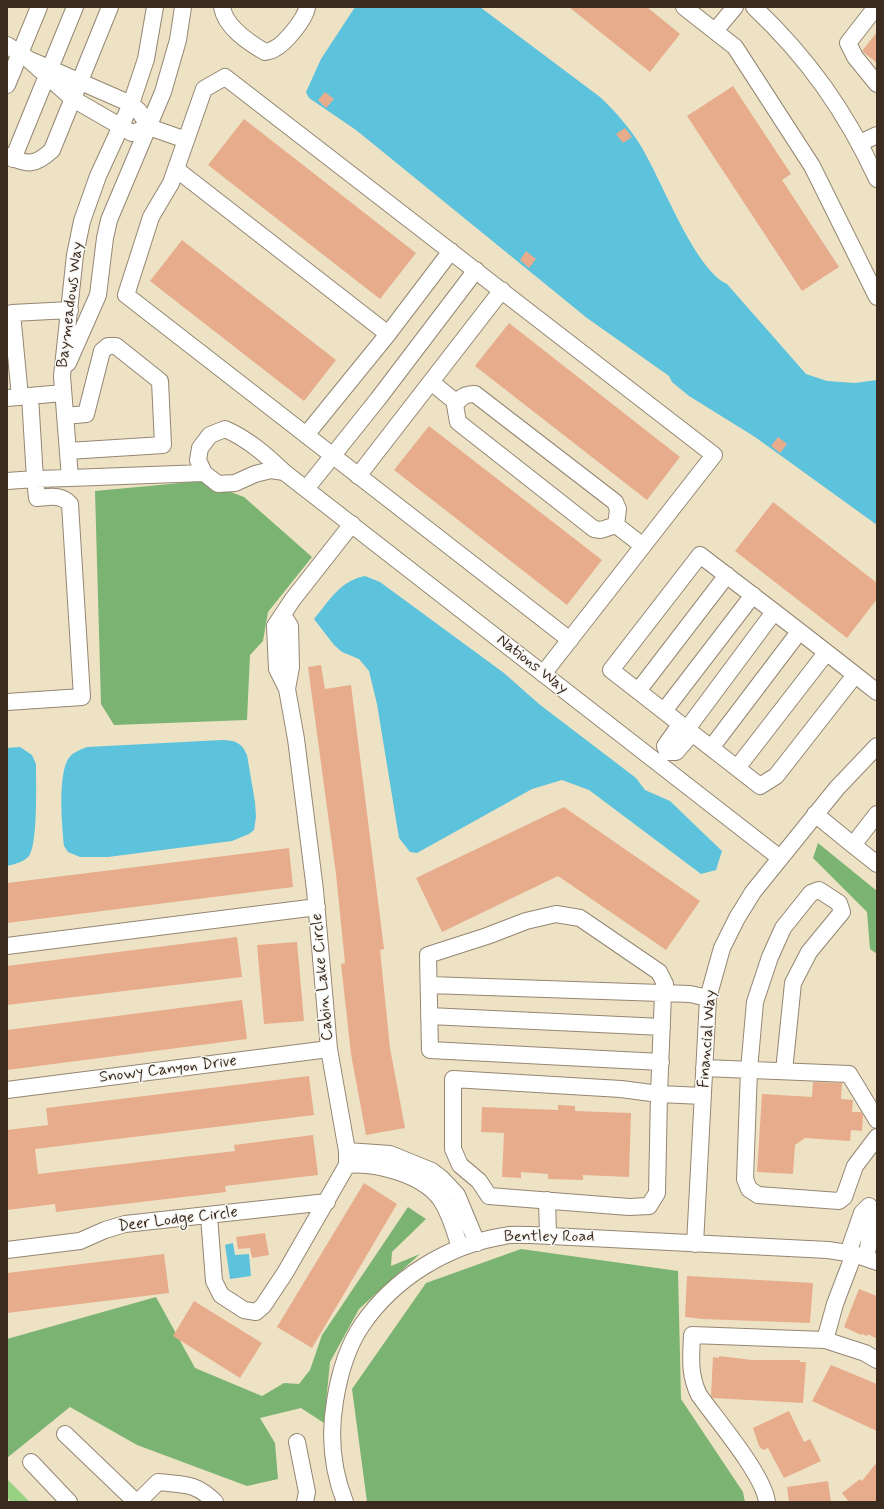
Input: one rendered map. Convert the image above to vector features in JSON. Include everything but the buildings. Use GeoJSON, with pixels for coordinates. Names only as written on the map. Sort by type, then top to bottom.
{"type":"FeatureCollection","features":[{"type":"Feature","properties":{"kind":"street"},"geometry":{"type":"LineString","coordinates":[[7,85],[18,53],[39,7]]}},
{"type":"Feature","properties":{"kind":"street"},"geometry":{"type":"LineString","coordinates":[[75,7],[10,158],[21,162],[32,163],[41,159],[52,150],[110,7]]}},
{"type":"Feature","properties":{"kind":"street","name":"Baymeadows Way"},"geometry":{"type":"LineString","coordinates":[[62,376],[75,255],[82,221],[98,176],[131,104],[146,59],[155,7]]}},
{"type":"Feature","properties":{"kind":"street","name":"Baymeadows Way"},"geometry":{"type":"LineString","coordinates":[[62,376],[98,296],[105,238],[109,220],[163,92],[178,40],[182,7]]}},
{"type":"Feature","properties":{"kind":"street"},"geometry":{"type":"LineString","coordinates":[[222,7],[223,14],[228,23],[265,52],[274,50],[290,37],[308,7]]}},
{"type":"Feature","properties":{"kind":"street"},"geometry":{"type":"LineString","coordinates":[[684,7],[735,47],[812,166],[877,296]]}},
{"type":"Feature","properties":{"kind":"street"},"geometry":{"type":"LineString","coordinates":[[715,32],[735,7]]}},
{"type":"Feature","properties":{"kind":"street"},"geometry":{"type":"LineString","coordinates":[[754,7],[802,56],[826,88],[860,143],[877,179]]}},
{"type":"Feature","properties":{"kind":"street"},"geometry":{"type":"LineString","coordinates":[[876,7],[848,43],[855,57],[877,84]]}},
{"type":"Feature","properties":{"kind":"street"},"geometry":{"type":"LineString","coordinates":[[18,53],[48,72],[73,99],[121,127],[132,133],[149,126]]}},
{"type":"Feature","properties":{"kind":"street"},"geometry":{"type":"LineString","coordinates":[[48,72],[80,81],[131,104],[139,111],[149,126],[186,140]]}},
{"type":"Feature","properties":{"kind":"street"},"geometry":{"type":"LineString","coordinates":[[543,674],[570,640],[714,455],[225,77],[204,89],[171,182],[151,217],[126,295],[570,640]]}},
{"type":"Feature","properties":{"kind":"street"},"geometry":{"type":"LineString","coordinates":[[860,143],[877,134]]}},
{"type":"Feature","properties":{"kind":"street"},"geometry":{"type":"LineString","coordinates":[[176,169],[388,334]]}},
{"type":"Feature","properties":{"kind":"street"},"geometry":{"type":"LineString","coordinates":[[306,435],[388,334],[451,252]]}},
{"type":"Feature","properties":{"kind":"street"},"geometry":{"type":"LineString","coordinates":[[306,489],[476,270]]}},
{"type":"Feature","properties":{"kind":"street"},"geometry":{"type":"LineString","coordinates":[[72,285],[84,288],[99,288]]}},
{"type":"Feature","properties":{"kind":"street"},"geometry":{"type":"LineString","coordinates":[[358,476],[502,290]]}},
{"type":"Feature","properties":{"kind":"street"},"geometry":{"type":"LineString","coordinates":[[7,702],[82,697],[70,504],[66,499],[60,497],[37,498],[35,479],[19,397],[12,313],[70,310]]}},
{"type":"Feature","properties":{"kind":"street"},"geometry":{"type":"LineString","coordinates":[[65,416],[86,414],[102,351],[108,346],[116,346],[160,381],[163,445],[68,451]]}},
{"type":"Feature","properties":{"kind":"street"},"geometry":{"type":"LineString","coordinates":[[62,376],[70,478]]}},
{"type":"Feature","properties":{"kind":"street"},"geometry":{"type":"LineString","coordinates":[[431,382],[457,403]]}},
{"type":"Feature","properties":{"kind":"street"},"geometry":{"type":"LineString","coordinates":[[19,397],[63,393]]}},
{"type":"Feature","properties":{"kind":"street"},"geometry":{"type":"LineString","coordinates":[[467,394],[475,394],[615,502],[618,509],[616,525],[601,530],[594,529],[458,422],[455,410],[460,398],[467,394]]}},
{"type":"Feature","properties":{"kind":"street","name":"Nations Way"},"geometry":{"type":"LineString","coordinates":[[204,473],[198,460],[200,448],[210,435],[225,429],[240,436],[543,674],[663,758],[780,858]]}},
{"type":"Feature","properties":{"kind":"street"},"geometry":{"type":"LineString","coordinates":[[7,481],[204,473],[218,484],[235,483],[255,474],[271,470],[284,472]]}},
{"type":"Feature","properties":{"kind":"street","name":"Cabin Lake Circle"},"geometry":{"type":"LineString","coordinates":[[347,1158],[329,1049],[317,907],[296,738],[287,689],[277,669],[275,626],[293,599],[352,524]]}},
{"type":"Feature","properties":{"kind":"street"},"geometry":{"type":"LineString","coordinates":[[616,525],[643,546]]}},
{"type":"Feature","properties":{"kind":"street"},"geometry":{"type":"LineString","coordinates":[[855,675],[776,776],[760,786],[611,670],[700,555],[877,692]]}},
{"type":"Feature","properties":{"kind":"street"},"geometry":{"type":"LineString","coordinates":[[638,691],[727,576]]}},
{"type":"Feature","properties":{"kind":"street"},"geometry":{"type":"LineString","coordinates":[[664,711],[753,595]]}},
{"type":"Feature","properties":{"kind":"street"},"geometry":{"type":"LineString","coordinates":[[687,729],[774,612]]}},
{"type":"Feature","properties":{"kind":"street"},"geometry":{"type":"LineString","coordinates":[[711,748],[799,632]]}},
{"type":"Feature","properties":{"kind":"street"},"geometry":{"type":"LineString","coordinates":[[737,768],[826,653]]}},
{"type":"Feature","properties":{"kind":"street"},"geometry":{"type":"LineString","coordinates":[[663,758],[665,746],[677,728],[687,729]]}},
{"type":"Feature","properties":{"kind":"street","name":"Financial Way"},"geometry":{"type":"LineString","coordinates":[[695,1244],[708,998],[722,948],[737,918],[753,892],[816,814],[857,766],[877,746]]}},
{"type":"Feature","properties":{"kind":"street"},"geometry":{"type":"LineString","coordinates":[[816,814],[877,864]]}},
{"type":"Feature","properties":{"kind":"street"},"geometry":{"type":"LineString","coordinates":[[854,845],[877,814]]}},
{"type":"Feature","properties":{"kind":"street"},"geometry":{"type":"LineString","coordinates":[[784,1071],[793,983],[809,952],[842,912],[839,903],[819,890],[811,893],[783,928],[770,958],[755,1002],[749,1070],[745,1179],[749,1189],[758,1195],[839,1201],[844,1198],[855,1166],[877,1137]]}},
{"type":"Feature","properties":{"kind":"street"},"geometry":{"type":"LineString","coordinates":[[7,946],[317,907]]}},
{"type":"Feature","properties":{"kind":"street"},"geometry":{"type":"LineString","coordinates":[[660,1062],[430,1050],[428,955],[487,936],[526,921],[556,914],[580,918],[659,972],[665,984],[663,994],[660,1062],[659,1094],[656,1193],[649,1206],[629,1207],[489,1196],[478,1181],[460,1165],[453,1149],[453,1079],[621,1089],[659,1094],[703,1096]]}},
{"type":"Feature","properties":{"kind":"street"},"geometry":{"type":"LineString","coordinates":[[429,985],[690,994],[708,998]]}},
{"type":"Feature","properties":{"kind":"street"},"geometry":{"type":"LineString","coordinates":[[429,1016],[662,1028]]}},
{"type":"Feature","properties":{"kind":"street","name":"Snowy Canyon Drive"},"geometry":{"type":"LineString","coordinates":[[7,1090],[329,1049]]}},
{"type":"Feature","properties":{"kind":"street"},"geometry":{"type":"LineString","coordinates":[[704,1068],[849,1074],[877,1120]]}},
{"type":"Feature","properties":{"kind":"street"},"geometry":{"type":"LineString","coordinates":[[347,1158],[390,1154],[432,1171],[457,1194],[477,1243]]}},
{"type":"Feature","properties":{"kind":"street"},"geometry":{"type":"LineString","coordinates":[[209,1216],[214,1281],[221,1295],[244,1310],[256,1312],[263,1306],[327,1202],[347,1158]]}},
{"type":"Feature","properties":{"kind":"street"},"geometry":{"type":"LineString","coordinates":[[347,1158],[387,1168],[405,1175],[433,1191],[440,1199],[452,1221],[460,1248]]}},
{"type":"Feature","properties":{"kind":"street"},"geometry":{"type":"LineString","coordinates":[[548,1200],[548,1235]]}},
{"type":"Feature","properties":{"kind":"street","name":"Deer Lodge Circle"},"geometry":{"type":"LineString","coordinates":[[7,1250],[80,1241],[105,1230],[125,1224],[327,1202]]}},
{"type":"Feature","properties":{"kind":"street"},"geometry":{"type":"LineString","coordinates":[[825,1340],[835,1304],[861,1257],[862,1213],[874,1202]]}},
{"type":"Feature","properties":{"kind":"street","name":"Bentley Road"},"geometry":{"type":"LineString","coordinates":[[345,1502],[337,1480],[332,1446],[331,1423],[337,1384],[345,1360],[361,1326],[377,1306],[417,1270],[447,1253],[505,1236],[548,1235],[828,1250],[861,1257]]}},
{"type":"Feature","properties":{"kind":"street"},"geometry":{"type":"LineString","coordinates":[[767,1502],[762,1486],[751,1467],[699,1395],[693,1383],[690,1371],[692,1335],[825,1340],[866,1354],[877,1360]]}},
{"type":"Feature","properties":{"kind":"street"},"geometry":{"type":"LineString","coordinates":[[65,1434],[137,1502],[158,1482],[196,1494],[203,1491],[215,1502]]}},
{"type":"Feature","properties":{"kind":"street"},"geometry":{"type":"LineString","coordinates":[[297,1442],[307,1492],[305,1502]]}},
{"type":"Feature","properties":{"kind":"street"},"geometry":{"type":"LineString","coordinates":[[31,1462],[69,1502]]}},
{"type":"Feature","properties":{"kind":"green space"},"geometry":{"type":"Polygon","coordinates":[[[202,481],[244,497],[312,557],[268,612],[263,641],[250,655],[247,720],[114,725],[101,704],[95,491],[202,481]]]}},
{"type":"Feature","properties":{"kind":"green space"},"geometry":{"type":"Polygon","coordinates":[[[818,843],[877,891],[877,954],[870,949],[867,912],[813,858],[818,843]]]}},
{"type":"Feature","properties":{"kind":"green space"},"geometry":{"type":"Polygon","coordinates":[[[408,1207],[426,1219],[392,1252],[391,1266],[420,1254],[359,1309],[330,1362],[324,1423],[301,1408],[260,1418],[275,1443],[278,1479],[247,1486],[137,1445],[70,1407],[7,1458],[7,1339],[156,1297],[195,1368],[262,1396],[284,1383],[299,1384],[310,1370],[322,1335],[408,1207]]]}},
{"type":"Feature","properties":{"kind":"green space"},"geometry":{"type":"Polygon","coordinates":[[[521,1249],[678,1271],[681,1399],[743,1492],[745,1502],[367,1502],[352,1389],[426,1283],[521,1249]]]}},
{"type":"Feature","properties":{"kind":"green space"},"geometry":{"type":"Polygon","coordinates":[[[7,1479],[30,1502],[11,1502],[7,1498],[7,1479]]]}},
{"type":"Feature","properties":{"kind":"water"},"geometry":{"type":"Polygon","coordinates":[[[355,7],[480,7],[606,102],[639,143],[648,158],[678,220],[702,260],[714,275],[727,284],[806,374],[827,381],[855,383],[877,380],[877,525],[755,437],[689,396],[672,382],[669,376],[587,318],[356,130],[309,98],[306,92],[321,59],[355,7]]]}},
{"type":"Feature","properties":{"kind":"water"},"geometry":{"type":"Polygon","coordinates":[[[365,576],[380,582],[504,673],[539,704],[636,778],[645,790],[670,801],[722,851],[716,870],[701,874],[589,790],[562,780],[532,789],[417,853],[410,852],[399,838],[377,704],[369,671],[359,659],[342,652],[334,645],[314,619],[336,592],[349,582],[365,576]]]}},
{"type":"Feature","properties":{"kind":"water"},"geometry":{"type":"Polygon","coordinates":[[[222,740],[238,743],[247,755],[256,817],[254,830],[249,834],[232,841],[108,857],[80,857],[68,852],[64,846],[62,780],[67,761],[73,754],[87,747],[222,740]]]}},
{"type":"Feature","properties":{"kind":"water"},"geometry":{"type":"Polygon","coordinates":[[[20,747],[32,755],[36,764],[36,812],[34,839],[32,849],[27,858],[16,864],[7,866],[7,748],[20,747]]]}},
{"type":"Feature","properties":{"kind":"water"},"geometry":{"type":"Polygon","coordinates":[[[233,1243],[235,1255],[249,1254],[251,1276],[230,1279],[225,1245],[233,1243]]]}}]}
